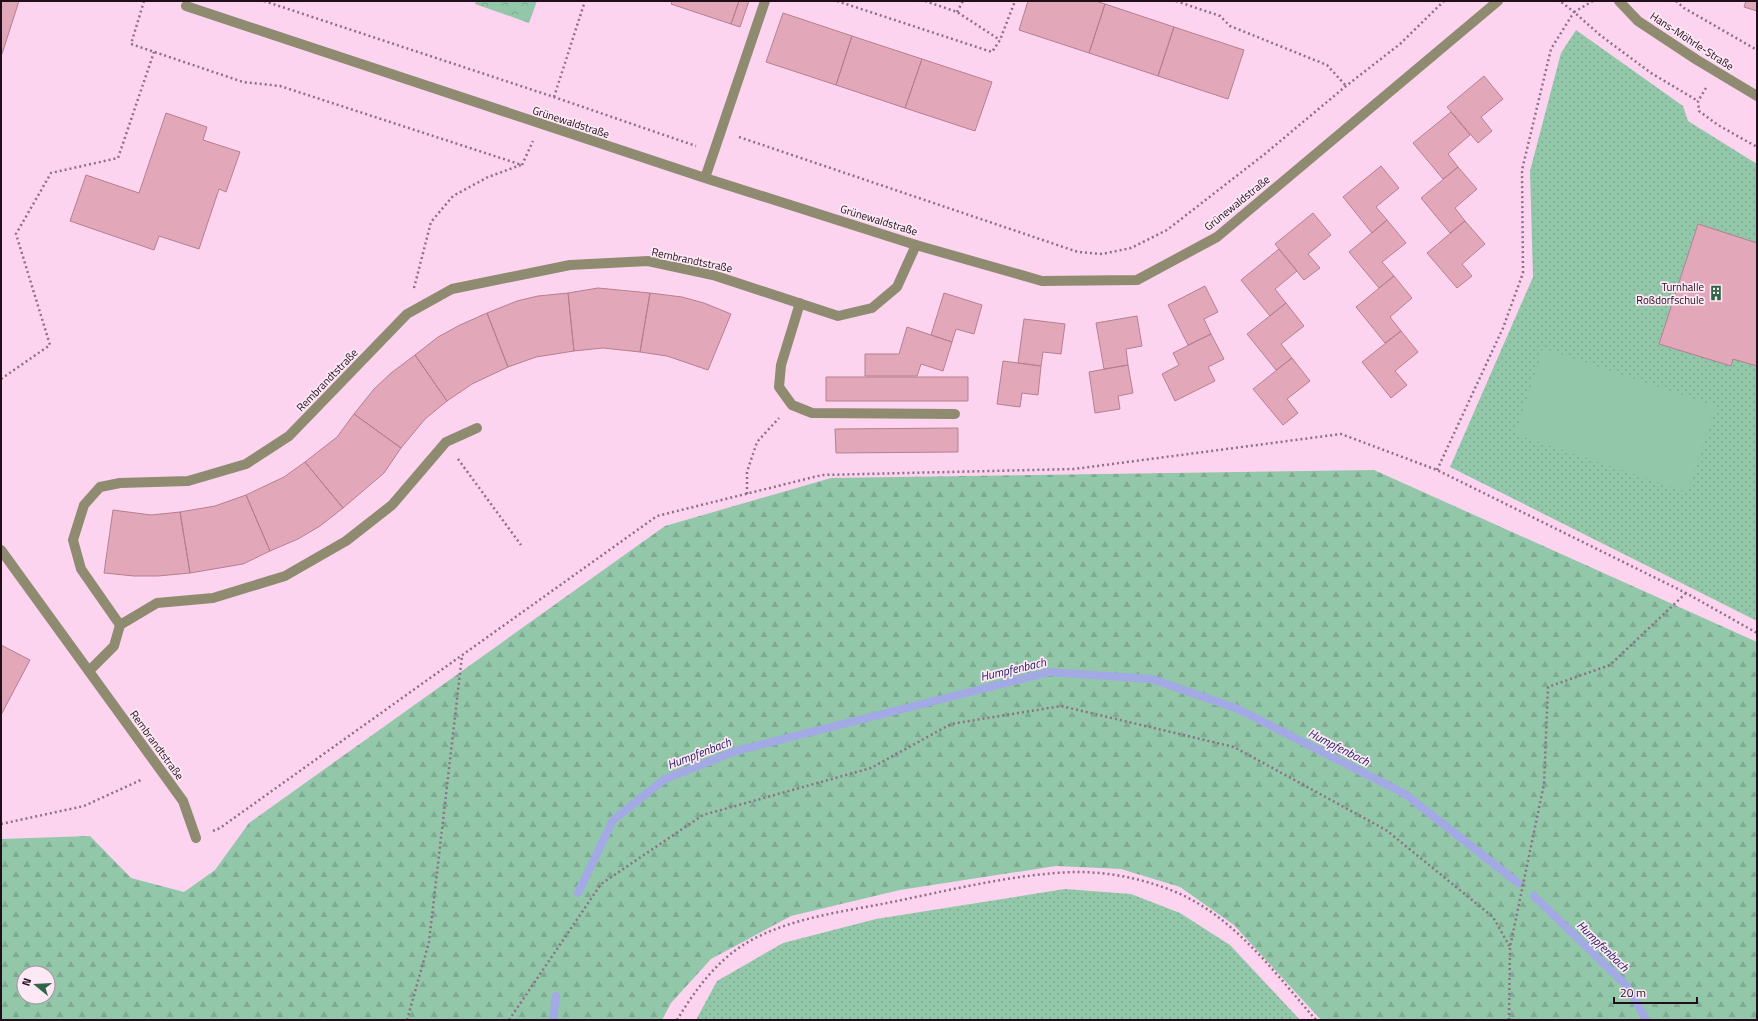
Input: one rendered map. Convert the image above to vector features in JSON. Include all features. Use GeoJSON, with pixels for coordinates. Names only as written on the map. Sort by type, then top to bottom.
{"type":"FeatureCollection","features":[{"type":"Feature","properties":{"kind":"street"},"geometry":{"type":"LineString","coordinates":[[704,178],[765,1]]}},
{"type":"Feature","properties":{"kind":"street","name":"Grünewaldstraße"},"geometry":{"type":"LineString","coordinates":[[186,6],[704,178],[916,245],[1042,281],[1137,280],[1217,237],[1498,1]]}},
{"type":"Feature","properties":{"kind":"street","name":"Hans-Möhrle-Straße"},"geometry":{"type":"LineString","coordinates":[[1619,1],[1638,22],[1757,96]]}},
{"type":"Feature","properties":{"kind":"street","name":"Rembrandtstraße"},"geometry":{"type":"LineString","coordinates":[[120,625],[81,569],[73,540],[84,505],[100,487],[120,483],[188,481],[246,464],[289,436],[407,314],[452,289],[570,265],[648,261],[713,275],[774,293],[838,316],[872,308],[897,287],[916,245]]}},
{"type":"Feature","properties":{"kind":"street"},"geometry":{"type":"LineString","coordinates":[[800,303],[781,365],[779,387],[792,405],[812,413],[954,414]]}},
{"type":"Feature","properties":{"kind":"street"},"geometry":{"type":"LineString","coordinates":[[89,671],[114,646],[120,625],[157,602],[213,598],[285,576],[346,541],[392,505],[446,442],[477,428]]}},
{"type":"Feature","properties":{"kind":"street","name":"Rembrandtstraße"},"geometry":{"type":"LineString","coordinates":[[1,550],[183,801],[196,838]]}},
{"type":"Feature","properties":{"kind":"path"},"geometry":{"type":"LineString","coordinates":[[144,1],[131,44],[243,82],[280,86],[522,165]]}},
{"type":"Feature","properties":{"kind":"path"},"geometry":{"type":"LineString","coordinates":[[264,1],[554,97],[713,153]]}},
{"type":"Feature","properties":{"kind":"path"},"geometry":{"type":"LineString","coordinates":[[554,97],[585,1]]}},
{"type":"Feature","properties":{"kind":"path"},"geometry":{"type":"LineString","coordinates":[[837,1],[992,52],[1000,40],[1015,1]]}},
{"type":"Feature","properties":{"kind":"path"},"geometry":{"type":"LineString","coordinates":[[925,1],[957,12],[1000,40]]}},
{"type":"Feature","properties":{"kind":"path"},"geometry":{"type":"LineString","coordinates":[[957,12],[963,1]]}},
{"type":"Feature","properties":{"kind":"path"},"geometry":{"type":"LineString","coordinates":[[1176,1],[1220,16],[1230,26],[1327,65],[1346,86]]}},
{"type":"Feature","properties":{"kind":"path"},"geometry":{"type":"LineString","coordinates":[[721,131],[1078,252],[1102,254],[1131,248],[1167,230],[1266,153],[1346,86],[1400,44],[1444,1]]}},
{"type":"Feature","properties":{"kind":"path"},"geometry":{"type":"LineString","coordinates":[[1560,1],[1600,35],[1651,73],[1698,101]]}},
{"type":"Feature","properties":{"kind":"path"},"geometry":{"type":"LineString","coordinates":[[1437,470],[1503,328],[1523,273],[1522,170],[1551,49],[1574,12],[1594,1]]}},
{"type":"Feature","properties":{"kind":"path"},"geometry":{"type":"LineString","coordinates":[[1676,1],[1684,8],[1757,50]]}},
{"type":"Feature","properties":{"kind":"path"},"geometry":{"type":"LineString","coordinates":[[1,379],[50,345],[16,234],[51,173],[118,158],[154,52]]}},
{"type":"Feature","properties":{"kind":"path"},"geometry":{"type":"LineString","coordinates":[[1715,71],[1698,101],[1699,111],[1706,117],[1757,147]]}},
{"type":"Feature","properties":{"kind":"path"},"geometry":{"type":"LineString","coordinates":[[407,314],[431,222],[453,196],[488,177],[522,165],[542,124]]}},
{"type":"Feature","properties":{"kind":"path"},"geometry":{"type":"LineString","coordinates":[[747,494],[747,472],[757,442],[792,405]]}},
{"type":"Feature","properties":{"kind":"path"},"geometry":{"type":"LineString","coordinates":[[196,838],[220,828],[657,516],[822,475],[1074,469],[1341,434],[1437,470],[1686,594],[1757,633]]}},
{"type":"Feature","properties":{"kind":"path"},"geometry":{"type":"LineString","coordinates":[[446,442],[521,546]]}},
{"type":"Feature","properties":{"kind":"path"},"geometry":{"type":"LineString","coordinates":[[1508,1020],[1510,947],[1544,784],[1548,686],[1610,665],[1686,594]]}},
{"type":"Feature","properties":{"kind":"path"},"geometry":{"type":"LineString","coordinates":[[407,1020],[429,942],[462,656]]}},
{"type":"Feature","properties":{"kind":"path"},"geometry":{"type":"LineString","coordinates":[[509,1020],[600,884],[703,815],[871,768],[951,724],[1061,706],[1234,747],[1386,830],[1493,917],[1510,947]]}},
{"type":"Feature","properties":{"kind":"path"},"geometry":{"type":"LineString","coordinates":[[1,824],[84,806],[161,771]]}},
{"type":"Feature","properties":{"kind":"path"},"geometry":{"type":"LineString","coordinates":[[677,1020],[692,993],[723,960],[749,942],[785,926],[819,917],[998,881],[1038,875],[1078,872],[1118,875],[1143,881],[1169,889],[1196,902],[1222,919],[1255,950],[1316,1020]]}},
{"type":"Feature","properties":{"kind":"green space"},"geometry":{"type":"Polygon","coordinates":[[[476,1],[537,1],[529,23],[475,4],[476,1]]]}},
{"type":"Feature","properties":{"kind":"green space"},"geometry":{"type":"Polygon","coordinates":[[[1576,30],[1683,106],[1688,121],[1757,164],[1757,621],[1450,467],[1533,277],[1530,171],[1561,53],[1576,30]]]}},
{"type":"Feature","properties":{"kind":"green space"},"geometry":{"type":"Polygon","coordinates":[[[1543,348],[1716,406],[1687,492],[1515,434],[1543,348]]]}},
{"type":"Feature","properties":{"kind":"green space"},"geometry":{"type":"Polygon","coordinates":[[[1374,470],[1757,642],[1757,1020],[1321,1020],[1234,925],[1180,887],[1121,869],[1056,866],[900,890],[791,916],[711,959],[671,1003],[662,1020],[1,1020],[1,839],[90,836],[131,878],[184,892],[215,870],[249,823],[665,526],[831,478],[1374,470]]]}},
{"type":"Feature","properties":{"kind":"green space"},"geometry":{"type":"Polygon","coordinates":[[[1065,889],[1131,894],[1180,913],[1230,945],[1300,1020],[696,1020],[717,981],[783,943],[876,919],[1065,889]]]}},
{"type":"Feature","properties":{"kind":"building"},"geometry":{"type":"Polygon","coordinates":[[[1,1],[19,1],[2,54],[1,53],[1,1]]]}},
{"type":"Feature","properties":{"kind":"building"},"geometry":{"type":"Polygon","coordinates":[[[672,1],[739,1],[731,24],[671,4],[672,1]]]}},
{"type":"Feature","properties":{"kind":"building"},"geometry":{"type":"Polygon","coordinates":[[[739,1],[749,1],[740,27],[731,24],[739,1]]]}},
{"type":"Feature","properties":{"kind":"building"},"geometry":{"type":"Polygon","coordinates":[[[1028,1],[1096,1],[1105,4],[1089,53],[1019,30],[1028,1]]]}},
{"type":"Feature","properties":{"kind":"building"},"geometry":{"type":"Polygon","coordinates":[[[1746,1],[1757,1],[1757,11],[1744,7],[1746,1]]]}},
{"type":"Feature","properties":{"kind":"building"},"geometry":{"type":"Polygon","coordinates":[[[1105,4],[1174,27],[1158,76],[1089,53],[1105,4]]]}},
{"type":"Feature","properties":{"kind":"building"},"geometry":{"type":"Polygon","coordinates":[[[783,13],[852,36],[836,85],[766,62],[783,13]]]}},
{"type":"Feature","properties":{"kind":"building"},"geometry":{"type":"Polygon","coordinates":[[[1174,27],[1244,50],[1228,99],[1158,76],[1174,27]]]}},
{"type":"Feature","properties":{"kind":"building"},"geometry":{"type":"Polygon","coordinates":[[[852,36],[922,59],[905,108],[836,85],[852,36]]]}},
{"type":"Feature","properties":{"kind":"building"},"geometry":{"type":"Polygon","coordinates":[[[922,59],[992,82],[975,131],[905,108],[922,59]]]}},
{"type":"Feature","properties":{"kind":"building"},"geometry":{"type":"Polygon","coordinates":[[[1484,76],[1503,99],[1481,117],[1492,131],[1478,143],[1447,107],[1484,76]]]}},
{"type":"Feature","properties":{"kind":"building"},"geometry":{"type":"Polygon","coordinates":[[[1451,112],[1470,135],[1448,154],[1458,167],[1443,179],[1413,143],[1451,112]]]}},
{"type":"Feature","properties":{"kind":"building"},"geometry":{"type":"Polygon","coordinates":[[[166,113],[207,127],[203,140],[240,152],[226,192],[219,189],[199,249],[159,236],[154,250],[70,221],[86,175],[139,193],[166,113]]]}},
{"type":"Feature","properties":{"kind":"building"},"geometry":{"type":"Polygon","coordinates":[[[1381,166],[1399,188],[1376,207],[1387,220],[1372,233],[1343,197],[1381,166]]]}},
{"type":"Feature","properties":{"kind":"building"},"geometry":{"type":"Polygon","coordinates":[[[1458,167],[1477,189],[1455,208],[1465,221],[1450,233],[1421,198],[1458,167]]]}},
{"type":"Feature","properties":{"kind":"building"},"geometry":{"type":"Polygon","coordinates":[[[1313,213],[1331,235],[1308,254],[1320,268],[1304,280],[1275,244],[1313,213]]]}},
{"type":"Feature","properties":{"kind":"building"},"geometry":{"type":"Polygon","coordinates":[[[1387,220],[1406,243],[1382,262],[1394,276],[1379,288],[1349,252],[1387,220]]]}},
{"type":"Feature","properties":{"kind":"building"},"geometry":{"type":"Polygon","coordinates":[[[1465,221],[1485,244],[1462,264],[1472,276],[1457,288],[1427,253],[1465,221]]]}},
{"type":"Feature","properties":{"kind":"building","name":"Turnhalle Roßdorfschule"},"geometry":{"type":"Polygon","coordinates":[[[1698,224],[1757,243],[1757,366],[1733,359],[1731,366],[1659,344],[1698,224]]]}},
{"type":"Feature","properties":{"kind":"building"},"geometry":{"type":"Polygon","coordinates":[[[1279,249],[1297,271],[1275,289],[1286,303],[1270,316],[1241,280],[1279,249]]]}},
{"type":"Feature","properties":{"kind":"building"},"geometry":{"type":"Polygon","coordinates":[[[1394,276],[1412,298],[1390,317],[1401,331],[1385,343],[1356,307],[1394,276]]]}},
{"type":"Feature","properties":{"kind":"building"},"geometry":{"type":"Polygon","coordinates":[[[1205,286],[1218,312],[1204,319],[1211,334],[1188,345],[1168,305],[1205,286]]]}},
{"type":"Feature","properties":{"kind":"building"},"geometry":{"type":"Polygon","coordinates":[[[598,288],[650,293],[640,352],[603,348],[574,351],[568,293],[598,288]]]}},
{"type":"Feature","properties":{"kind":"building"},"geometry":{"type":"Polygon","coordinates":[[[568,293],[574,351],[536,357],[508,367],[487,313],[517,301],[538,296],[568,293]]]}},
{"type":"Feature","properties":{"kind":"building"},"geometry":{"type":"Polygon","coordinates":[[[650,293],[682,297],[704,303],[731,314],[708,370],[667,356],[640,352],[650,293]]]}},
{"type":"Feature","properties":{"kind":"building"},"geometry":{"type":"Polygon","coordinates":[[[944,293],[982,305],[974,334],[956,329],[952,342],[931,335],[944,293]]]}},
{"type":"Feature","properties":{"kind":"building"},"geometry":{"type":"Polygon","coordinates":[[[1286,303],[1304,326],[1281,344],[1292,358],[1276,370],[1247,334],[1286,303]]]}},
{"type":"Feature","properties":{"kind":"building"},"geometry":{"type":"Polygon","coordinates":[[[487,313],[508,367],[472,384],[447,401],[415,355],[438,337],[487,313]]]}},
{"type":"Feature","properties":{"kind":"building"},"geometry":{"type":"Polygon","coordinates":[[[1137,316],[1142,346],[1126,349],[1128,365],[1104,369],[1096,323],[1137,316]]]}},
{"type":"Feature","properties":{"kind":"building"},"geometry":{"type":"Polygon","coordinates":[[[1024,319],[1065,324],[1061,354],[1043,352],[1041,366],[1018,363],[1024,319]]]}},
{"type":"Feature","properties":{"kind":"building"},"geometry":{"type":"Polygon","coordinates":[[[907,327],[952,342],[943,371],[921,364],[917,376],[865,376],[865,354],[899,354],[907,327]]]}},
{"type":"Feature","properties":{"kind":"building"},"geometry":{"type":"Polygon","coordinates":[[[1401,331],[1418,352],[1395,371],[1407,385],[1391,398],[1362,362],[1401,331]]]}},
{"type":"Feature","properties":{"kind":"building"},"geometry":{"type":"Polygon","coordinates":[[[1211,334],[1224,359],[1208,367],[1215,381],[1175,401],[1162,374],[1179,365],[1173,353],[1211,334]]]}},
{"type":"Feature","properties":{"kind":"building"},"geometry":{"type":"Polygon","coordinates":[[[415,355],[447,401],[425,419],[401,448],[354,414],[374,389],[391,373],[415,355]]]}},
{"type":"Feature","properties":{"kind":"building"},"geometry":{"type":"Polygon","coordinates":[[[1292,358],[1310,381],[1287,399],[1298,413],[1283,425],[1253,389],[1292,358]]]}},
{"type":"Feature","properties":{"kind":"building"},"geometry":{"type":"Polygon","coordinates":[[[1003,361],[1041,366],[1038,395],[1022,393],[1020,407],[997,404],[1003,361]]]}},
{"type":"Feature","properties":{"kind":"building"},"geometry":{"type":"Polygon","coordinates":[[[1128,365],[1133,393],[1118,396],[1120,409],[1095,413],[1089,372],[1128,365]]]}},
{"type":"Feature","properties":{"kind":"building"},"geometry":{"type":"Polygon","coordinates":[[[826,377],[968,377],[968,401],[826,401],[826,377]]]}},
{"type":"Feature","properties":{"kind":"building"},"geometry":{"type":"Polygon","coordinates":[[[354,414],[401,448],[384,473],[343,508],[305,462],[337,437],[354,414]]]}},
{"type":"Feature","properties":{"kind":"building"},"geometry":{"type":"Polygon","coordinates":[[[958,428],[958,452],[836,453],[835,429],[958,428]]]}},
{"type":"Feature","properties":{"kind":"building"},"geometry":{"type":"Polygon","coordinates":[[[305,462],[343,508],[320,526],[298,539],[270,551],[246,495],[284,477],[305,462]]]}},
{"type":"Feature","properties":{"kind":"building"},"geometry":{"type":"Polygon","coordinates":[[[246,495],[270,551],[243,564],[190,573],[180,512],[215,506],[246,495]]]}},
{"type":"Feature","properties":{"kind":"building"},"geometry":{"type":"Polygon","coordinates":[[[113,510],[151,515],[180,512],[190,573],[158,576],[134,576],[104,573],[113,510]]]}},
{"type":"Feature","properties":{"kind":"building"},"geometry":{"type":"Polygon","coordinates":[[[1,645],[30,660],[1,715],[1,645]]]}},
{"type":"Feature","properties":{"kind":"waterway","name":"Humpfenbach"},"geometry":{"type":"LineString","coordinates":[[578,893],[613,820],[665,779],[736,751],[1049,672],[1152,679],[1238,709],[1405,794],[1518,883]]}},
{"type":"Feature","properties":{"kind":"waterway","name":"Humpfenbach"},"geometry":{"type":"LineString","coordinates":[[1534,896],[1627,986],[1646,1020]]}},
{"type":"Feature","properties":{"kind":"waterway","name":"Humpfenbach"},"geometry":{"type":"LineString","coordinates":[[553,1020],[556,996]]}},
{"type":"Feature","properties":{"kind":"place","name":"Turnhalle Roßdorfschule"},"geometry":{"type":"Point","coordinates":[1716,293]}}]}
